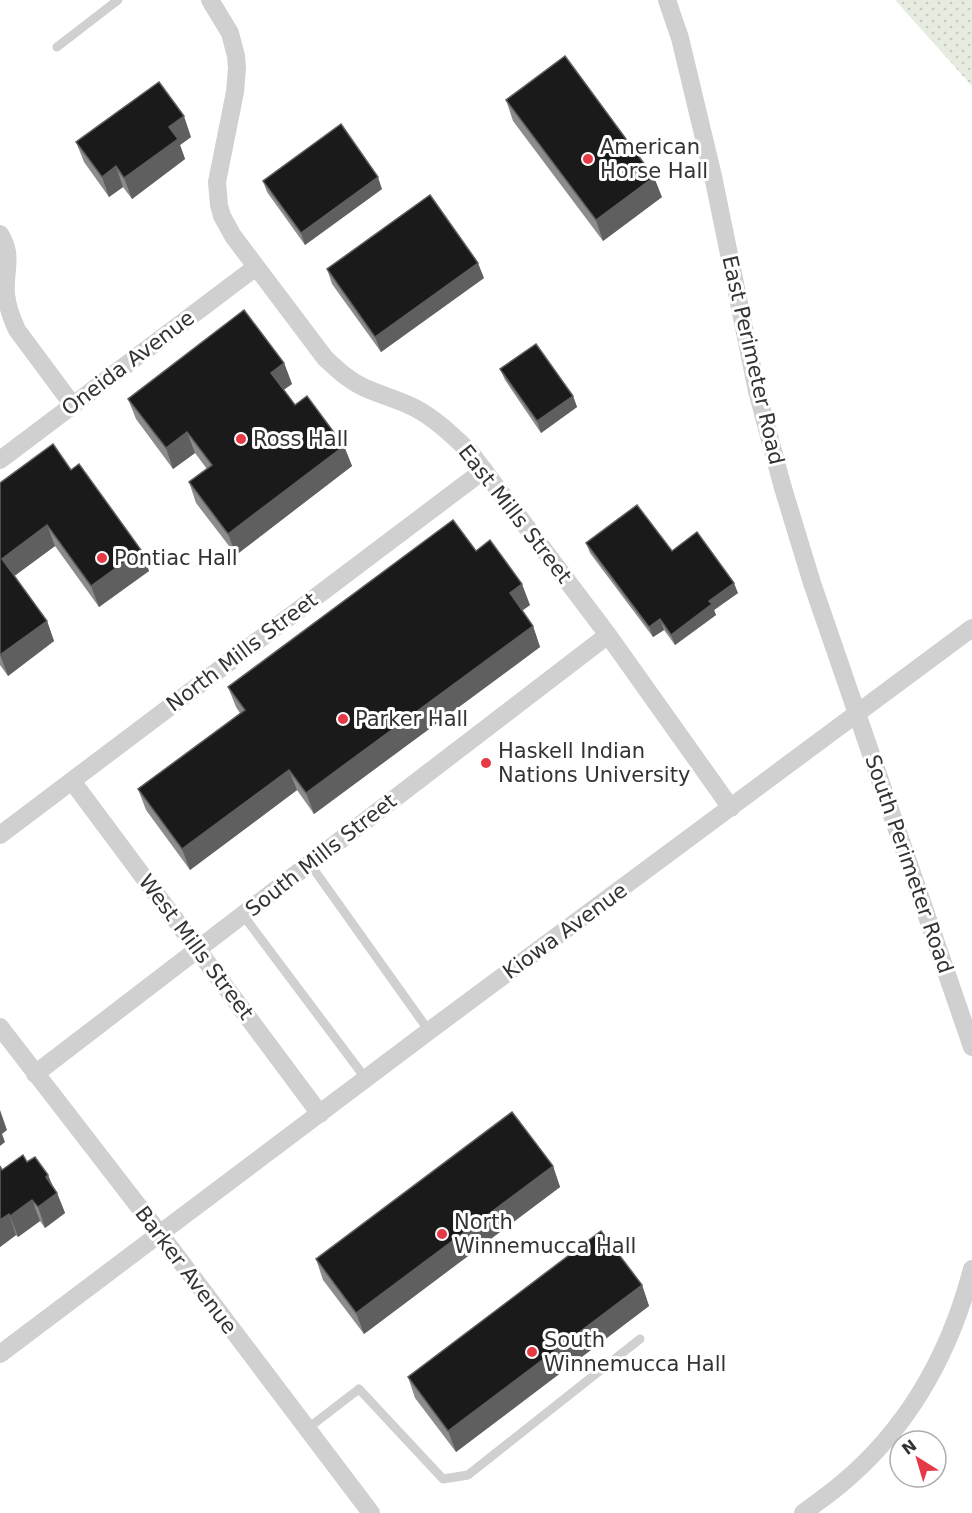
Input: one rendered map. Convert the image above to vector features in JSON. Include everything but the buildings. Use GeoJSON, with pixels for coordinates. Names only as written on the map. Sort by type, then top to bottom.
{"type":"FeatureCollection","features":[{"type":"Feature","properties":{"kind":"street","name":"East Mills Street"},"geometry":{"type":"LineString","coordinates":[[210,0],[230,33],[236,56],[235,92],[217,182],[222,216],[233,236],[325,358],[342,375],[363,387],[384,396],[396,398],[417,409],[446,428],[470,452],[608,635],[731,808]]}},
{"type":"Feature","properties":{"kind":"street","name":"East Perimeter Road"},"geometry":{"type":"LineString","coordinates":[[667,0],[680,38],[710,165],[757,391],[812,583],[858,714]]}},
{"type":"Feature","properties":{"kind":"street"},"geometry":{"type":"LineString","coordinates":[[0,234],[8,257],[6,296],[12,319],[17,330],[72,404]]}},
{"type":"Feature","properties":{"kind":"street","name":"Oneida Avenue"},"geometry":{"type":"LineString","coordinates":[[0,460],[256,267]]}},
{"type":"Feature","properties":{"kind":"street","name":"North Mills Street"},"geometry":{"type":"LineString","coordinates":[[0,835],[484,470]]}},
{"type":"Feature","properties":{"kind":"street","name":"Kiowa Avenue"},"geometry":{"type":"LineString","coordinates":[[0,1354],[429,1031],[972,628]]}},
{"type":"Feature","properties":{"kind":"street","name":"South Mills Street"},"geometry":{"type":"LineString","coordinates":[[35,1074],[608,635]]}},
{"type":"Feature","properties":{"kind":"street","name":"South Perimeter Road"},"geometry":{"type":"LineString","coordinates":[[858,714],[972,1047]]}},
{"type":"Feature","properties":{"kind":"street","name":"West Mills Street"},"geometry":{"type":"LineString","coordinates":[[72,781],[320,1114]]}},
{"type":"Feature","properties":{"kind":"street","name":"Barker Avenue"},"geometry":{"type":"LineString","coordinates":[[0,1028],[160,1234],[371,1513]]}},
{"type":"Feature","properties":{"kind":"street"},"geometry":{"type":"LineString","coordinates":[[803,1513],[841,1485],[875,1452],[919,1395],[952,1332],[972,1269]]}},
{"type":"Feature","properties":{"kind":"lane"},"geometry":{"type":"LineString","coordinates":[[57,47],[118,0]]}},
{"type":"Feature","properties":{"kind":"lane"},"geometry":{"type":"LineString","coordinates":[[310,864],[429,1031]]}},
{"type":"Feature","properties":{"kind":"lane"},"geometry":{"type":"LineString","coordinates":[[243,915],[366,1079]]}},
{"type":"Feature","properties":{"kind":"lane"},"geometry":{"type":"LineString","coordinates":[[307,1429],[359,1389],[443,1479],[468,1475],[640,1338]]}},
{"type":"Feature","properties":{"kind":"shaded area"},"geometry":{"type":"Polygon","coordinates":[[[895,0],[972,0],[972,86],[895,0]]]}},
{"type":"Feature","properties":{"kind":"place","name":"American Horse Hall"},"geometry":{"type":"Point","coordinates":[588,159]}},
{"type":"Feature","properties":{"kind":"place","name":"Ross Hall"},"geometry":{"type":"Point","coordinates":[241,439]}},
{"type":"Feature","properties":{"kind":"place","name":"Pontiac Hall"},"geometry":{"type":"Point","coordinates":[102,558]}},
{"type":"Feature","properties":{"kind":"place","name":"Parker Hall"},"geometry":{"type":"Point","coordinates":[343,719]}},
{"type":"Feature","properties":{"kind":"place","name":"Haskell Indian Nations University"},"geometry":{"type":"Point","coordinates":[486,763]}},
{"type":"Feature","properties":{"kind":"place","name":"North Winnemucca Hall"},"geometry":{"type":"Point","coordinates":[442,1234]}},
{"type":"Feature","properties":{"kind":"place","name":"South Winnemucca Hall"},"geometry":{"type":"Point","coordinates":[532,1352]}}]}
